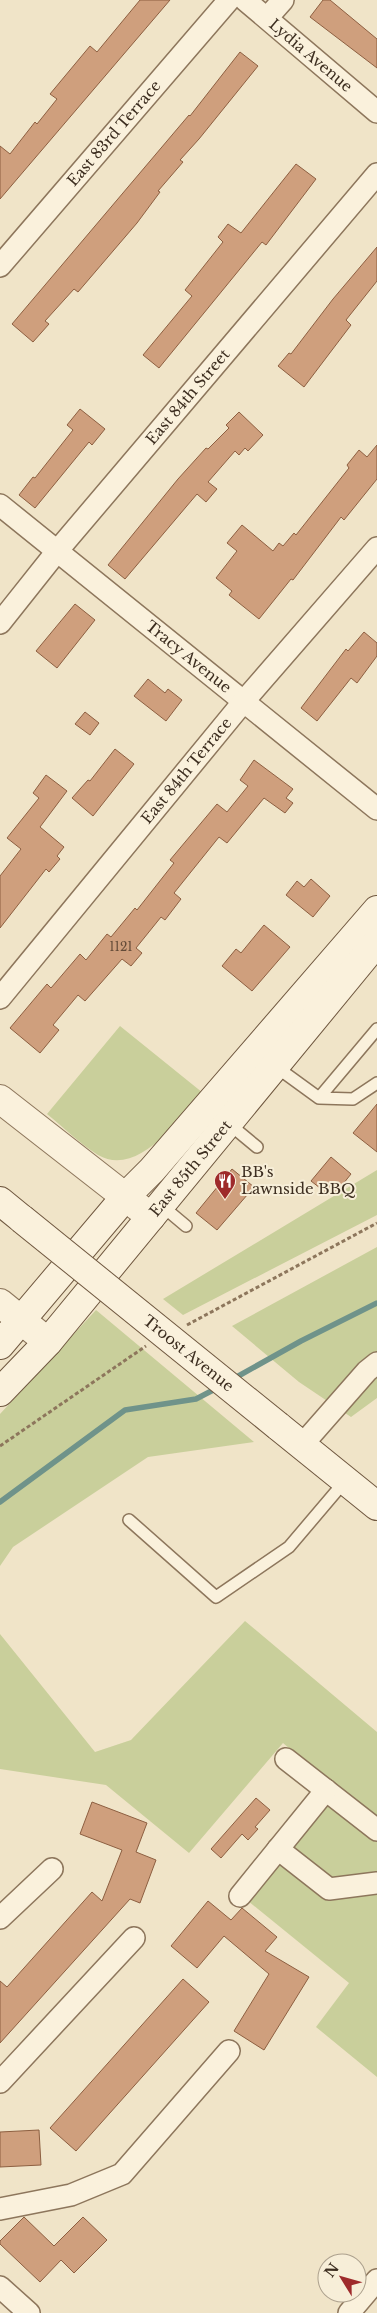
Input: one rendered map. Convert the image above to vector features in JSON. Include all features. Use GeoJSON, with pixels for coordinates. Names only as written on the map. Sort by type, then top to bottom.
{"type":"FeatureCollection","features":[{"type":"Feature","properties":{"kind":"main road","name":"East 85th Street"},"geometry":{"type":"LineString","coordinates":[[0,1345],[126,1196],[158,1162],[377,910]]}},
{"type":"Feature","properties":{"kind":"main road","name":"East 85th Street"},"geometry":{"type":"LineString","coordinates":[[0,1392],[48,1342],[275,1066],[375,949]]}},
{"type":"Feature","properties":{"kind":"main road"},"geometry":{"type":"LineString","coordinates":[[0,1099],[126,1196],[156,1211]]}},
{"type":"Feature","properties":{"kind":"main road","name":"Troost Avenue"},"geometry":{"type":"LineString","coordinates":[[0,1200],[377,1506]]}},
{"type":"Feature","properties":{"kind":"main road"},"geometry":{"type":"LineString","coordinates":[[0,1302],[48,1342]]}},
{"type":"Feature","properties":{"kind":"street","name":"East 83rd Terrace"},"geometry":{"type":"LineString","coordinates":[[0,266],[229,0]]}},
{"type":"Feature","properties":{"kind":"street","name":"Lydia Avenue"},"geometry":{"type":"LineString","coordinates":[[245,0],[377,112]]}},
{"type":"Feature","properties":{"kind":"street"},"geometry":{"type":"LineString","coordinates":[[267,18],[283,0]]}},
{"type":"Feature","properties":{"kind":"street","name":"East 84th Street"},"geometry":{"type":"LineString","coordinates":[[0,623],[58,550],[377,174]]}},
{"type":"Feature","properties":{"kind":"street","name":"Tracy Avenue"},"geometry":{"type":"LineString","coordinates":[[0,505],[377,809]]}},
{"type":"Feature","properties":{"kind":"street","name":"East 84th Terrace"},"geometry":{"type":"LineString","coordinates":[[0,998],[244,700],[377,548]]}},
{"type":"Feature","properties":{"kind":"street"},"geometry":{"type":"LineString","coordinates":[[302,1445],[367,1371],[377,1363]]}},
{"type":"Feature","properties":{"kind":"street"},"geometry":{"type":"LineString","coordinates":[[286,1759],[377,1830]]}},
{"type":"Feature","properties":{"kind":"street"},"geometry":{"type":"LineString","coordinates":[[240,1896],[326,1790]]}},
{"type":"Feature","properties":{"kind":"street"},"geometry":{"type":"LineString","coordinates":[[278,1849],[329,1889],[377,1883]]}},
{"type":"Feature","properties":{"kind":"street"},"geometry":{"type":"LineString","coordinates":[[0,1918],[52,1869]]}},
{"type":"Feature","properties":{"kind":"street"},"geometry":{"type":"LineString","coordinates":[[0,2082],[134,1938]]}},
{"type":"Feature","properties":{"kind":"street"},"geometry":{"type":"LineString","coordinates":[[0,2209],[71,2195],[122,2174],[229,2051]]}},
{"type":"Feature","properties":{"kind":"street"},"geometry":{"type":"LineString","coordinates":[[349,2313],[377,2280]]}},
{"type":"Feature","properties":{"kind":"street"},"geometry":{"type":"LineString","coordinates":[[0,2287],[29,2313]]}},
{"type":"Feature","properties":{"kind":"lane"},"geometry":{"type":"LineString","coordinates":[[319,1098],[377,1029]]}},
{"type":"Feature","properties":{"kind":"lane"},"geometry":{"type":"LineString","coordinates":[[275,1066],[319,1098],[353,1099],[377,1083]]}},
{"type":"Feature","properties":{"kind":"lane"},"geometry":{"type":"LineString","coordinates":[[228,1123],[257,1147]]}},
{"type":"Feature","properties":{"kind":"lane"},"geometry":{"type":"LineString","coordinates":[[156,1211],[186,1226]]}},
{"type":"Feature","properties":{"kind":"lane"},"geometry":{"type":"LineString","coordinates":[[130,1520],[216,1597],[289,1547],[345,1481]]}},
{"type":"Feature","properties":{"kind":"green space"},"geometry":{"type":"Polygon","coordinates":[[[120,1026],[203,1093],[170,1130],[156,1142],[128,1159],[113,1160],[91,1151],[47,1114],[120,1026]]]}},
{"type":"Feature","properties":{"kind":"green space"},"geometry":{"type":"Polygon","coordinates":[[[377,1170],[377,1215],[183,1315],[163,1299],[377,1170]]]}},
{"type":"Feature","properties":{"kind":"green space"},"geometry":{"type":"Polygon","coordinates":[[[377,1247],[377,1398],[351,1417],[299,1382],[232,1326],[377,1247]]]}},
{"type":"Feature","properties":{"kind":"green space"},"geometry":{"type":"Polygon","coordinates":[[[96,1310],[254,1442],[148,1457],[13,1547],[0,1566],[0,1414],[96,1310]]]}},
{"type":"Feature","properties":{"kind":"green space"},"geometry":{"type":"Polygon","coordinates":[[[245,1621],[377,1732],[377,2077],[316,2027],[349,1983],[248,1901],[337,1789],[283,1743],[189,1853],[106,1785],[0,1769],[0,1634],[95,1752],[131,1740],[245,1621]]]}},
{"type":"Feature","properties":{"kind":"building"},"geometry":{"type":"Polygon","coordinates":[[[140,0],[170,0],[0,199],[0,146],[10,154],[35,122],[37,124],[57,99],[50,94],[90,46],[97,52],[140,0]]]}},
{"type":"Feature","properties":{"kind":"building"},"geometry":{"type":"Polygon","coordinates":[[[323,0],[330,0],[377,39],[377,68],[310,17],[323,0]]]}},
{"type":"Feature","properties":{"kind":"building"},"geometry":{"type":"Polygon","coordinates":[[[240,52],[258,66],[180,160],[183,162],[158,191],[160,192],[137,223],[78,292],[74,289],[45,321],[49,324],[33,342],[12,324],[190,116],[240,52]]]}},
{"type":"Feature","properties":{"kind":"building"},"geometry":{"type":"Polygon","coordinates":[[[296,164],[316,179],[266,245],[262,242],[159,368],[143,355],[192,296],[185,290],[223,242],[218,237],[228,224],[241,233],[296,164]]]}},
{"type":"Feature","properties":{"kind":"building"},"geometry":{"type":"Polygon","coordinates":[[[377,247],[377,281],[346,320],[351,325],[304,387],[278,366],[289,353],[291,354],[333,299],[377,247]]]}},
{"type":"Feature","properties":{"kind":"building"},"geometry":{"type":"Polygon","coordinates":[[[80,409],[105,429],[92,445],[89,442],[35,508],[19,495],[73,430],[67,425],[80,409]]]}},
{"type":"Feature","properties":{"kind":"building"},"geometry":{"type":"Polygon","coordinates":[[[239,412],[263,435],[248,451],[245,448],[239,455],[235,451],[208,482],[217,489],[206,502],[197,494],[125,579],[108,565],[178,479],[206,448],[208,449],[229,428],[226,425],[239,412]]]}},
{"type":"Feature","properties":{"kind":"building"},"geometry":{"type":"Polygon","coordinates":[[[377,445],[377,479],[344,520],[341,517],[293,580],[291,579],[259,619],[229,595],[232,591],[216,578],[237,551],[227,543],[242,525],[273,551],[279,543],[283,546],[294,533],[296,535],[349,468],[347,465],[359,450],[367,457],[377,445]]]}},
{"type":"Feature","properties":{"kind":"building"},"geometry":{"type":"Polygon","coordinates":[[[75,604],[95,620],[57,668],[36,651],[75,604]]]}},
{"type":"Feature","properties":{"kind":"building"},"geometry":{"type":"Polygon","coordinates":[[[364,632],[377,643],[377,656],[357,683],[351,678],[317,721],[301,708],[346,649],[348,651],[364,632]]]}},
{"type":"Feature","properties":{"kind":"building"},"geometry":{"type":"Polygon","coordinates":[[[148,679],[165,693],[168,689],[182,700],[166,721],[134,696],[148,679]]]}},
{"type":"Feature","properties":{"kind":"building"},"geometry":{"type":"Polygon","coordinates":[[[85,712],[99,723],[90,735],[75,724],[85,712]]]}},
{"type":"Feature","properties":{"kind":"building"},"geometry":{"type":"Polygon","coordinates":[[[115,749],[134,764],[93,816],[72,798],[88,780],[90,781],[115,749]]]}},
{"type":"Feature","properties":{"kind":"building"},"geometry":{"type":"Polygon","coordinates":[[[254,760],[293,789],[286,798],[293,803],[285,813],[264,798],[227,843],[219,837],[174,893],[181,899],[165,920],[161,917],[136,948],[142,953],[131,966],[122,959],[85,1001],[78,995],[53,1025],[59,1030],[40,1053],[10,1028],[47,984],[51,988],[80,954],[86,960],[107,934],[111,937],[135,908],[137,910],[174,863],[170,860],[217,804],[227,812],[248,786],[240,780],[254,760]]]}},
{"type":"Feature","properties":{"kind":"building"},"geometry":{"type":"Polygon","coordinates":[[[46,775],[67,791],[40,827],[64,847],[57,856],[60,859],[49,872],[46,869],[0,928],[0,876],[21,849],[7,838],[39,798],[33,793],[46,775]]]}},
{"type":"Feature","properties":{"kind":"building"},"geometry":{"type":"Polygon","coordinates":[[[311,879],[330,896],[313,917],[286,895],[297,881],[304,887],[311,879]]]}},
{"type":"Feature","properties":{"kind":"building"},"geometry":{"type":"Polygon","coordinates":[[[264,925],[290,947],[252,991],[222,966],[236,949],[241,953],[264,925]]]}},
{"type":"Feature","properties":{"kind":"building"},"geometry":{"type":"Polygon","coordinates":[[[377,1104],[377,1152],[353,1133],[377,1104]]]}},
{"type":"Feature","properties":{"kind":"building"},"geometry":{"type":"Polygon","coordinates":[[[331,1157],[351,1174],[339,1189],[329,1195],[311,1181],[331,1157]]]}},
{"type":"Feature","properties":{"kind":"building","name":"BB's Lawnside BBQ"},"geometry":{"type":"Polygon","coordinates":[[[232,1169],[254,1187],[217,1230],[196,1213],[232,1169]]]}},
{"type":"Feature","properties":{"kind":"building"},"geometry":{"type":"Polygon","coordinates":[[[256,1798],[270,1810],[255,1827],[258,1829],[248,1840],[242,1834],[221,1858],[211,1849],[256,1798]]]}},
{"type":"Feature","properties":{"kind":"building"},"geometry":{"type":"Polygon","coordinates":[[[92,1802],[147,1823],[136,1852],[156,1860],[140,1903],[130,1899],[0,2043],[0,1981],[7,1987],[92,1892],[102,1901],[122,1850],[80,1834],[92,1802]]]}},
{"type":"Feature","properties":{"kind":"building"},"geometry":{"type":"Polygon","coordinates":[[[208,1901],[231,1920],[242,1908],[277,1937],[265,1951],[309,1977],[264,2050],[234,2031],[269,1974],[224,1936],[197,1968],[171,1946],[208,1901]]]}},
{"type":"Feature","properties":{"kind":"building"},"geometry":{"type":"Polygon","coordinates":[[[183,1979],[209,2002],[76,2151],[50,2128],[183,1979]]]}},
{"type":"Feature","properties":{"kind":"building"},"geometry":{"type":"Polygon","coordinates":[[[39,2130],[41,2165],[0,2167],[0,2132],[39,2130]]]}},
{"type":"Feature","properties":{"kind":"building"},"geometry":{"type":"Polygon","coordinates":[[[24,2217],[54,2246],[83,2217],[107,2240],[74,2273],[61,2260],[40,2282],[0,2244],[0,2241],[24,2217]]]}},
{"type":"Feature","properties":{"kind":"waterway"},"geometry":{"type":"LineString","coordinates":[[233,1379],[301,1341],[377,1303]]}},
{"type":"Feature","properties":{"kind":"waterway"},"geometry":{"type":"LineString","coordinates":[[0,1502],[125,1410],[196,1399],[219,1387]]}},
{"type":"Feature","properties":{"kind":"place","name":"BB's Lawnside BBQ"},"geometry":{"type":"Point","coordinates":[225,1200]}}]}
